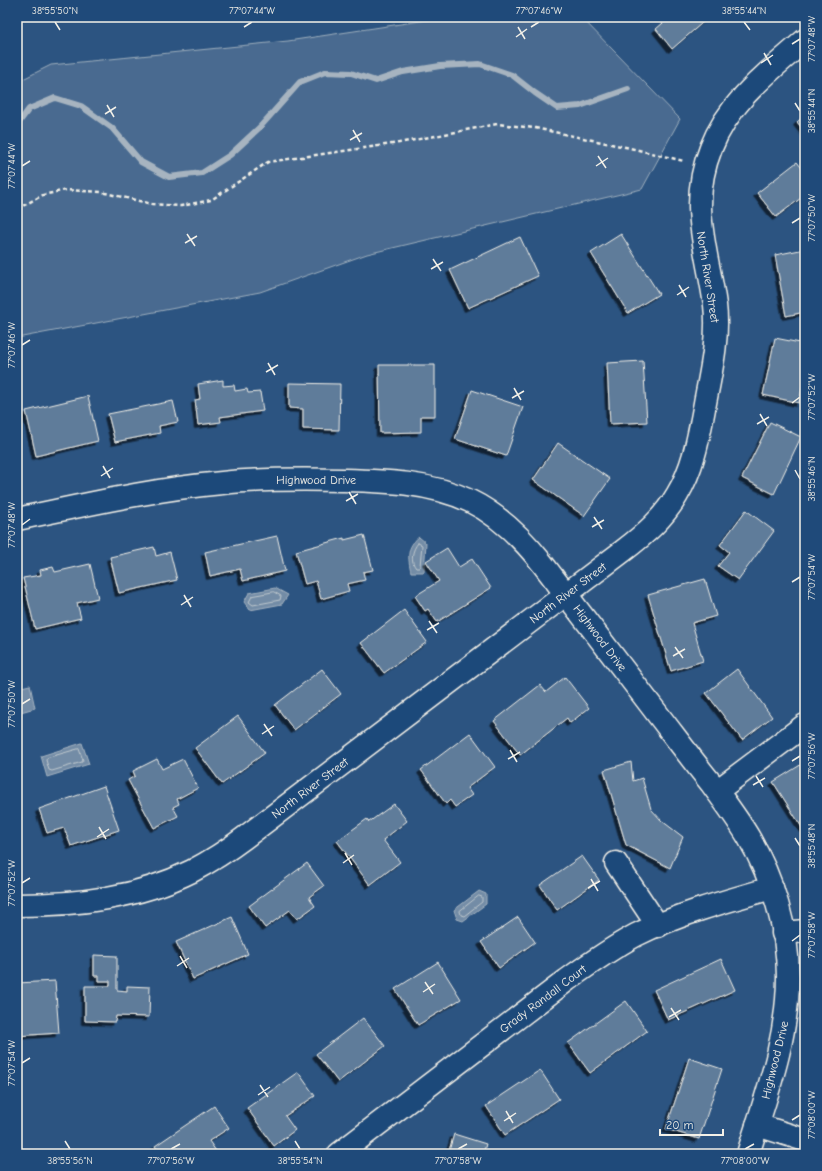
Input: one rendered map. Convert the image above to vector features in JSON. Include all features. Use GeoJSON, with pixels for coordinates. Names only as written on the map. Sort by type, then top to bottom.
{"type":"FeatureCollection","features":[{"type":"Feature","properties":{"kind":"street","name":"North River Street"},"geometry":{"type":"LineString","coordinates":[[17,905],[73,903],[116,897],[159,885],[191,872],[207,863],[251,834],[638,540],[659,520],[677,496],[684,483],[695,453],[709,384],[716,332],[715,306],[704,253],[699,218],[699,200],[704,166],[717,132],[735,105],[805,40]]}},
{"type":"Feature","properties":{"kind":"street","name":"Highwood Drive"},"geometry":{"type":"LineString","coordinates":[[17,519],[117,498],[185,487],[223,482],[302,479],[385,481],[422,486],[449,492],[470,501],[504,522],[531,548],[717,791],[750,839],[772,888],[781,919],[788,961],[786,1015],[779,1054],[748,1154]]}},
{"type":"Feature","properties":{"kind":"street"},"geometry":{"type":"LineString","coordinates":[[717,791],[805,725]]}},
{"type":"Feature","properties":{"kind":"street"},"geometry":{"type":"LineString","coordinates":[[616,863],[658,926]]}},
{"type":"Feature","properties":{"kind":"street","name":"Grady Randall Court"},"geometry":{"type":"LineString","coordinates":[[340,1154],[586,966],[622,943],[658,926],[715,905],[772,888]]}},
{"type":"Feature","properties":{"kind":"street"},"geometry":{"type":"LineString","coordinates":[[783,933],[805,931]]}},
{"type":"Feature","properties":{"kind":"street"},"geometry":{"type":"LineString","coordinates":[[757,1125],[805,1140]]}},
{"type":"Feature","properties":{"kind":"path"},"geometry":{"type":"LineString","coordinates":[[17,209],[43,194],[66,190],[101,192],[152,204],[181,206],[211,200],[268,162],[399,143],[497,124],[535,128],[630,148],[704,166]]}},
{"type":"Feature","properties":{"kind":"shaded area"},"geometry":{"type":"Polygon","coordinates":[[[447,17],[581,17],[680,119],[642,189],[367,254],[260,292],[17,338],[17,82],[51,65],[288,41],[447,17]]]}},
{"type":"Feature","properties":{"kind":"water"},"geometry":{"type":"Polygon","coordinates":[[[419,537],[426,543],[424,572],[411,572],[409,553],[412,545],[419,537]]]}},
{"type":"Feature","properties":{"kind":"water"},"geometry":{"type":"Polygon","coordinates":[[[275,588],[288,595],[282,604],[250,610],[244,602],[249,593],[275,588]]]}},
{"type":"Feature","properties":{"kind":"water"},"geometry":{"type":"Polygon","coordinates":[[[30,685],[35,708],[17,713],[17,688],[30,685]]]}},
{"type":"Feature","properties":{"kind":"water"},"geometry":{"type":"Polygon","coordinates":[[[82,743],[89,764],[47,777],[41,756],[82,743]]]}},
{"type":"Feature","properties":{"kind":"water"},"geometry":{"type":"Polygon","coordinates":[[[479,891],[486,894],[486,904],[463,921],[457,919],[454,910],[479,891]]]}},
{"type":"Feature","properties":{"kind":"building"},"geometry":{"type":"Polygon","coordinates":[[[670,17],[709,17],[672,49],[656,29],[670,17]]]}},
{"type":"Feature","properties":{"kind":"building"},"geometry":{"type":"Polygon","coordinates":[[[805,115],[805,132],[797,122],[805,115]]]}},
{"type":"Feature","properties":{"kind":"building"},"geometry":{"type":"Polygon","coordinates":[[[797,162],[805,172],[805,195],[776,217],[757,193],[797,162]]]}},
{"type":"Feature","properties":{"kind":"building"},"geometry":{"type":"Polygon","coordinates":[[[621,234],[659,294],[628,313],[591,253],[621,234]]]}},
{"type":"Feature","properties":{"kind":"building"},"geometry":{"type":"Polygon","coordinates":[[[520,237],[538,276],[468,308],[450,270],[520,237]]]}},
{"type":"Feature","properties":{"kind":"building"},"geometry":{"type":"Polygon","coordinates":[[[805,249],[805,312],[786,316],[775,255],[805,249]]]}},
{"type":"Feature","properties":{"kind":"building"},"geometry":{"type":"Polygon","coordinates":[[[775,338],[805,344],[805,373],[799,403],[763,395],[775,338]]]}},
{"type":"Feature","properties":{"kind":"building"},"geometry":{"type":"Polygon","coordinates":[[[643,361],[647,422],[610,424],[607,363],[643,361]]]}},
{"type":"Feature","properties":{"kind":"building"},"geometry":{"type":"Polygon","coordinates":[[[379,365],[435,365],[435,416],[421,416],[421,432],[380,433],[379,365]]]}},
{"type":"Feature","properties":{"kind":"building"},"geometry":{"type":"Polygon","coordinates":[[[223,380],[223,386],[234,385],[235,391],[247,389],[248,393],[260,392],[263,411],[220,417],[221,422],[198,425],[195,400],[200,399],[198,384],[223,380]]]}},
{"type":"Feature","properties":{"kind":"building"},"geometry":{"type":"Polygon","coordinates":[[[289,383],[340,384],[339,430],[303,429],[303,409],[289,408],[289,383]]]}},
{"type":"Feature","properties":{"kind":"building"},"geometry":{"type":"Polygon","coordinates":[[[472,390],[523,407],[506,456],[455,439],[472,390]]]}},
{"type":"Feature","properties":{"kind":"building"},"geometry":{"type":"Polygon","coordinates":[[[88,396],[98,441],[36,456],[26,411],[88,396]]]}},
{"type":"Feature","properties":{"kind":"building"},"geometry":{"type":"Polygon","coordinates":[[[173,401],[178,422],[159,426],[160,433],[115,442],[108,414],[173,401]]]}},
{"type":"Feature","properties":{"kind":"building"},"geometry":{"type":"Polygon","coordinates":[[[770,422],[801,437],[774,494],[742,478],[770,422]]]}},
{"type":"Feature","properties":{"kind":"building"},"geometry":{"type":"Polygon","coordinates":[[[558,443],[610,479],[584,516],[533,480],[558,443]]]}},
{"type":"Feature","properties":{"kind":"building"},"geometry":{"type":"Polygon","coordinates":[[[746,510],[774,531],[738,580],[718,566],[729,552],[720,545],[746,510]]]}},
{"type":"Feature","properties":{"kind":"building"},"geometry":{"type":"Polygon","coordinates":[[[364,535],[373,570],[363,572],[365,580],[347,584],[349,591],[321,599],[316,581],[305,584],[296,551],[344,538],[344,540],[364,535]]]}},
{"type":"Feature","properties":{"kind":"building"},"geometry":{"type":"Polygon","coordinates":[[[277,536],[285,571],[243,581],[240,569],[210,576],[205,552],[277,536]]]}},
{"type":"Feature","properties":{"kind":"building"},"geometry":{"type":"Polygon","coordinates":[[[154,547],[156,556],[170,552],[177,580],[119,593],[110,557],[154,547]]]}},
{"type":"Feature","properties":{"kind":"building"},"geometry":{"type":"Polygon","coordinates":[[[447,548],[459,567],[472,559],[491,588],[437,622],[428,609],[425,611],[415,596],[439,581],[426,561],[447,548]]]}},
{"type":"Feature","properties":{"kind":"building"},"geometry":{"type":"Polygon","coordinates":[[[90,564],[98,598],[77,603],[81,618],[35,629],[23,578],[41,575],[40,570],[53,567],[55,572],[90,564]]]}},
{"type":"Feature","properties":{"kind":"building"},"geometry":{"type":"Polygon","coordinates":[[[705,579],[716,616],[692,623],[703,661],[671,671],[648,595],[705,579]]]}},
{"type":"Feature","properties":{"kind":"building"},"geometry":{"type":"Polygon","coordinates":[[[404,610],[427,642],[384,673],[361,643],[404,610]]]}},
{"type":"Feature","properties":{"kind":"building"},"geometry":{"type":"Polygon","coordinates":[[[322,669],[341,694],[294,730],[275,705],[322,669]]]}},
{"type":"Feature","properties":{"kind":"building"},"geometry":{"type":"Polygon","coordinates":[[[737,669],[772,717],[742,740],[706,693],[737,669]]]}},
{"type":"Feature","properties":{"kind":"building"},"geometry":{"type":"Polygon","coordinates":[[[565,677],[589,708],[570,723],[567,718],[520,755],[494,721],[540,685],[546,692],[565,677]]]}},
{"type":"Feature","properties":{"kind":"building"},"geometry":{"type":"Polygon","coordinates":[[[238,716],[265,753],[222,784],[195,748],[238,716]]]}},
{"type":"Feature","properties":{"kind":"building"},"geometry":{"type":"Polygon","coordinates":[[[470,733],[495,767],[467,788],[472,795],[455,807],[450,800],[446,804],[421,770],[470,733]]]}},
{"type":"Feature","properties":{"kind":"building"},"geometry":{"type":"Polygon","coordinates":[[[157,759],[162,769],[183,759],[198,788],[177,799],[179,804],[173,807],[178,816],[154,828],[128,780],[135,776],[133,771],[157,759]]]}},
{"type":"Feature","properties":{"kind":"building"},"geometry":{"type":"Polygon","coordinates":[[[631,762],[633,781],[642,778],[651,809],[662,821],[683,837],[670,868],[626,845],[604,770],[631,762]]]}},
{"type":"Feature","properties":{"kind":"building"},"geometry":{"type":"Polygon","coordinates":[[[802,764],[805,770],[805,828],[803,829],[773,782],[802,764]]]}},
{"type":"Feature","properties":{"kind":"building"},"geometry":{"type":"Polygon","coordinates":[[[104,786],[119,830],[71,846],[64,828],[47,833],[39,809],[104,786]]]}},
{"type":"Feature","properties":{"kind":"building"},"geometry":{"type":"Polygon","coordinates":[[[394,804],[407,821],[383,840],[400,862],[370,885],[337,841],[367,819],[369,822],[394,804]]]}},
{"type":"Feature","properties":{"kind":"building"},"geometry":{"type":"Polygon","coordinates":[[[582,856],[599,880],[557,910],[540,885],[582,856]]]}},
{"type":"Feature","properties":{"kind":"building"},"geometry":{"type":"Polygon","coordinates":[[[307,863],[324,886],[309,897],[315,906],[297,919],[290,910],[265,928],[249,906],[307,863]]]}},
{"type":"Feature","properties":{"kind":"building"},"geometry":{"type":"Polygon","coordinates":[[[232,917],[248,954],[193,979],[176,942],[232,917]]]}},
{"type":"Feature","properties":{"kind":"building"},"geometry":{"type":"Polygon","coordinates":[[[518,917],[535,942],[499,968],[481,942],[518,917]]]}},
{"type":"Feature","properties":{"kind":"building"},"geometry":{"type":"Polygon","coordinates":[[[94,955],[117,956],[117,990],[127,991],[127,986],[150,987],[149,1017],[116,1016],[115,1022],[85,1021],[85,986],[110,986],[110,981],[99,981],[99,976],[94,976],[94,955]]]}},
{"type":"Feature","properties":{"kind":"building"},"geometry":{"type":"Polygon","coordinates":[[[721,959],[735,990],[668,1020],[654,990],[721,959]]]}},
{"type":"Feature","properties":{"kind":"building"},"geometry":{"type":"Polygon","coordinates":[[[438,962],[461,999],[418,1025],[395,989],[438,962]]]}},
{"type":"Feature","properties":{"kind":"building"},"geometry":{"type":"Polygon","coordinates":[[[55,981],[59,1033],[17,1036],[17,983],[55,981]]]}},
{"type":"Feature","properties":{"kind":"building"},"geometry":{"type":"Polygon","coordinates":[[[626,1001],[647,1031],[590,1073],[568,1043],[626,1001]]]}},
{"type":"Feature","properties":{"kind":"building"},"geometry":{"type":"Polygon","coordinates":[[[363,1018],[385,1046],[338,1082],[316,1054],[363,1018]]]}},
{"type":"Feature","properties":{"kind":"building"},"geometry":{"type":"Polygon","coordinates":[[[689,1058],[722,1069],[699,1139],[666,1129],[689,1058]]]}},
{"type":"Feature","properties":{"kind":"building"},"geometry":{"type":"Polygon","coordinates":[[[540,1070],[559,1099],[505,1135],[486,1106],[540,1070]]]}},
{"type":"Feature","properties":{"kind":"building"},"geometry":{"type":"Polygon","coordinates":[[[298,1072],[315,1096],[285,1116],[295,1130],[274,1146],[247,1108],[298,1072]]]}},
{"type":"Feature","properties":{"kind":"building"},"geometry":{"type":"Polygon","coordinates":[[[214,1106],[229,1128],[209,1141],[218,1154],[160,1154],[155,1146],[214,1106]]]}},
{"type":"Feature","properties":{"kind":"building"},"geometry":{"type":"Polygon","coordinates":[[[454,1134],[486,1144],[483,1154],[448,1154],[454,1134]]]}},
{"type":"Feature","properties":{"kind":"waterway"},"geometry":{"type":"LineString","coordinates":[[17,125],[29,109],[55,98],[81,106],[112,128],[141,162],[169,177],[202,173],[230,155],[260,127],[300,82],[325,72],[351,73],[376,81],[403,72],[440,66],[480,64],[512,75],[557,108],[580,106],[628,89]]}},
{"type":"Feature","properties":{"kind":"waterway"},"geometry":{"type":"LineString","coordinates":[[17,139],[20,150],[17,174]]}}]}
